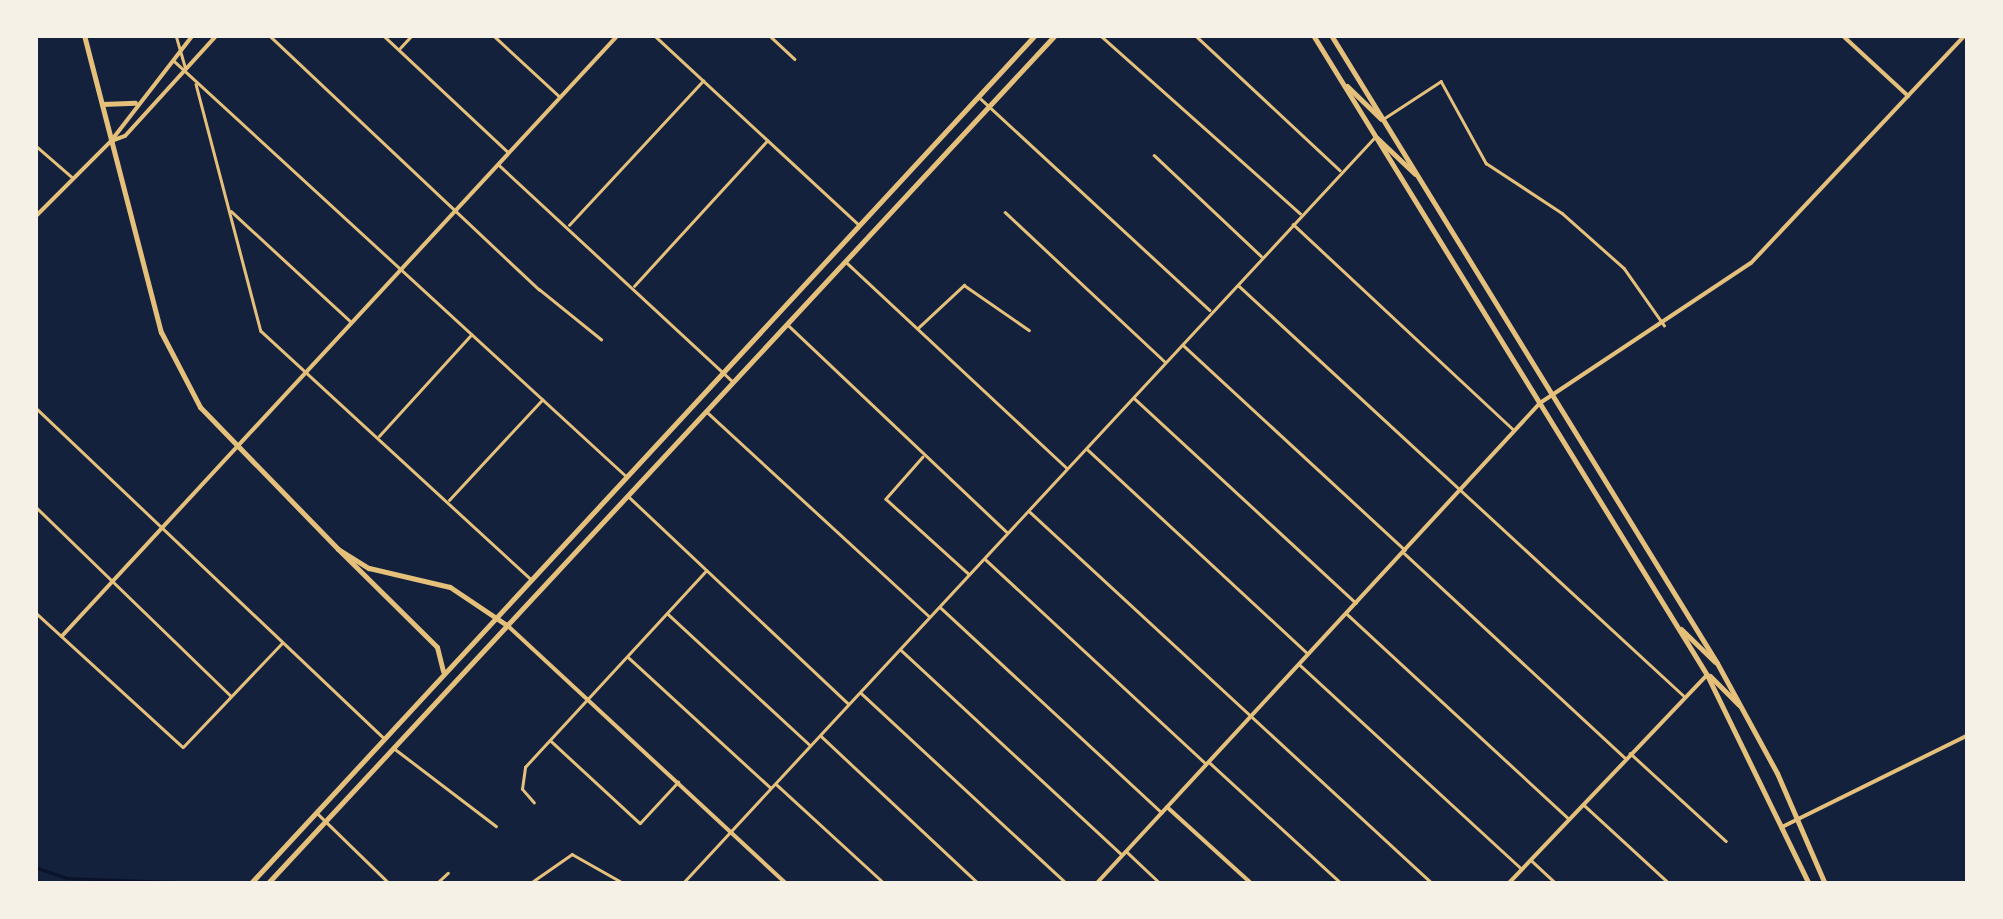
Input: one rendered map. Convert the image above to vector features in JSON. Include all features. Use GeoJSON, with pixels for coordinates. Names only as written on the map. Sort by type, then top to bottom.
{"type":"FeatureCollection","features":[{"type":"Feature","properties":{"kind":"main road"},"geometry":{"type":"LineString","coordinates":[[84,35],[161,332],[200,407],[235,448],[437,647],[444,672]]}},
{"type":"Feature","properties":{"kind":"main road"},"geometry":{"type":"LineString","coordinates":[[250,884],[1035,35]]}},
{"type":"Feature","properties":{"kind":"main road"},"geometry":{"type":"LineString","coordinates":[[268,883],[1055,35]]}},
{"type":"Feature","properties":{"kind":"main road"},"geometry":{"type":"LineString","coordinates":[[1313,35],[1707,675],[1809,884]]}},
{"type":"Feature","properties":{"kind":"main road"},"geometry":{"type":"LineString","coordinates":[[1331,35],[1717,662],[1798,819],[1825,884]]}},
{"type":"Feature","properties":{"kind":"main road"},"geometry":{"type":"LineString","coordinates":[[1344,85],[1382,119]]}},
{"type":"Feature","properties":{"kind":"main road"},"geometry":{"type":"LineString","coordinates":[[102,104],[136,103]]}},
{"type":"Feature","properties":{"kind":"main road"},"geometry":{"type":"LineString","coordinates":[[1375,137],[1418,176]]}},
{"type":"Feature","properties":{"kind":"main road"},"geometry":{"type":"LineString","coordinates":[[338,549],[369,568],[450,587],[508,626]]}},
{"type":"Feature","properties":{"kind":"main road"},"geometry":{"type":"LineString","coordinates":[[1678,628],[1717,662]]}},
{"type":"Feature","properties":{"kind":"main road"},"geometry":{"type":"LineString","coordinates":[[1707,675],[1742,706]]}},
{"type":"Feature","properties":{"kind":"street"},"geometry":{"type":"LineString","coordinates":[[176,35],[185,69]]}},
{"type":"Feature","properties":{"kind":"street"},"geometry":{"type":"LineString","coordinates":[[35,217],[111,140],[136,103],[194,35]]}},
{"type":"Feature","properties":{"kind":"street"},"geometry":{"type":"LineString","coordinates":[[111,140],[125,136],[217,35]]}},
{"type":"Feature","properties":{"kind":"street"},"geometry":{"type":"LineString","coordinates":[[270,35],[601,339]]}},
{"type":"Feature","properties":{"kind":"street"},"geometry":{"type":"LineString","coordinates":[[383,35],[509,153]]}},
{"type":"Feature","properties":{"kind":"street"},"geometry":{"type":"LineString","coordinates":[[399,49],[412,35]]}},
{"type":"Feature","properties":{"kind":"street"},"geometry":{"type":"LineString","coordinates":[[493,35],[560,97]]}},
{"type":"Feature","properties":{"kind":"street"},"geometry":{"type":"LineString","coordinates":[[62,636],[618,35]]}},
{"type":"Feature","properties":{"kind":"street"},"geometry":{"type":"LineString","coordinates":[[654,35],[859,225]]}},
{"type":"Feature","properties":{"kind":"street"},"geometry":{"type":"LineString","coordinates":[[769,35],[795,60]]}},
{"type":"Feature","properties":{"kind":"street"},"geometry":{"type":"LineString","coordinates":[[1022,35],[1029,42]]}},
{"type":"Feature","properties":{"kind":"street"},"geometry":{"type":"LineString","coordinates":[[1100,35],[1302,214]]}},
{"type":"Feature","properties":{"kind":"street"},"geometry":{"type":"LineString","coordinates":[[1194,35],[1342,172]]}},
{"type":"Feature","properties":{"kind":"street"},"geometry":{"type":"LineString","coordinates":[[1842,35],[1908,97]]}},
{"type":"Feature","properties":{"kind":"street"},"geometry":{"type":"LineString","coordinates":[[1096,884],[1540,403],[1664,324],[1768,248],[1965,35]]}},
{"type":"Feature","properties":{"kind":"street"},"geometry":{"type":"LineString","coordinates":[[172,59],[626,476]]}},
{"type":"Feature","properties":{"kind":"street"},"geometry":{"type":"LineString","coordinates":[[568,226],[704,81]]}},
{"type":"Feature","properties":{"kind":"street"},"geometry":{"type":"LineString","coordinates":[[1382,119],[1441,81],[1477,154],[1502,178],[1568,218],[1638,281],[1664,324]]}},
{"type":"Feature","properties":{"kind":"street"},"geometry":{"type":"LineString","coordinates":[[196,84],[262,331],[531,579]]}},
{"type":"Feature","properties":{"kind":"street"},"geometry":{"type":"LineString","coordinates":[[976,96],[1212,312]]}},
{"type":"Feature","properties":{"kind":"street"},"geometry":{"type":"LineString","coordinates":[[682,884],[1375,137]]}},
{"type":"Feature","properties":{"kind":"street"},"geometry":{"type":"LineString","coordinates":[[633,288],[768,140]]}},
{"type":"Feature","properties":{"kind":"street"},"geometry":{"type":"LineString","coordinates":[[35,145],[72,178]]}},
{"type":"Feature","properties":{"kind":"street"},"geometry":{"type":"LineString","coordinates":[[35,155],[40,150]]}},
{"type":"Feature","properties":{"kind":"street"},"geometry":{"type":"LineString","coordinates":[[1154,155],[1262,258]]}},
{"type":"Feature","properties":{"kind":"street"},"geometry":{"type":"LineString","coordinates":[[498,164],[733,382]]}},
{"type":"Feature","properties":{"kind":"street"},"geometry":{"type":"LineString","coordinates":[[230,209],[351,322]]}},
{"type":"Feature","properties":{"kind":"street"},"geometry":{"type":"LineString","coordinates":[[1005,212],[1166,362]]}},
{"type":"Feature","properties":{"kind":"street"},"geometry":{"type":"LineString","coordinates":[[1292,224],[1515,431]]}},
{"type":"Feature","properties":{"kind":"street"},"geometry":{"type":"LineString","coordinates":[[845,261],[1067,468]]}},
{"type":"Feature","properties":{"kind":"street"},"geometry":{"type":"LineString","coordinates":[[1237,284],[1683,695]]}},
{"type":"Feature","properties":{"kind":"street"},"geometry":{"type":"LineString","coordinates":[[918,329],[964,285],[1029,330]]}},
{"type":"Feature","properties":{"kind":"street"},"geometry":{"type":"LineString","coordinates":[[787,324],[1007,532]]}},
{"type":"Feature","properties":{"kind":"street"},"geometry":{"type":"LineString","coordinates":[[378,437],[471,335]]}},
{"type":"Feature","properties":{"kind":"street"},"geometry":{"type":"LineString","coordinates":[[1182,344],[1625,758]]}},
{"type":"Feature","properties":{"kind":"street"},"geometry":{"type":"LineString","coordinates":[[1133,397],[1356,603]]}},
{"type":"Feature","properties":{"kind":"street"},"geometry":{"type":"LineString","coordinates":[[448,501],[542,400]]}},
{"type":"Feature","properties":{"kind":"street"},"geometry":{"type":"LineString","coordinates":[[35,407],[158,521],[160,531],[384,738]]}},
{"type":"Feature","properties":{"kind":"street"},"geometry":{"type":"LineString","coordinates":[[706,411],[930,617]]}},
{"type":"Feature","properties":{"kind":"street"},"geometry":{"type":"LineString","coordinates":[[1086,448],[1308,654]]}},
{"type":"Feature","properties":{"kind":"street"},"geometry":{"type":"LineString","coordinates":[[924,456],[886,498],[969,574]]}},
{"type":"Feature","properties":{"kind":"street"},"geometry":{"type":"LineString","coordinates":[[627,496],[849,704]]}},
{"type":"Feature","properties":{"kind":"street"},"geometry":{"type":"LineString","coordinates":[[35,506],[232,696]]}},
{"type":"Feature","properties":{"kind":"street"},"geometry":{"type":"LineString","coordinates":[[1028,510],[1434,884]]}},
{"type":"Feature","properties":{"kind":"street"},"geometry":{"type":"LineString","coordinates":[[984,558],[1342,884]]}},
{"type":"Feature","properties":{"kind":"street"},"geometry":{"type":"LineString","coordinates":[[534,803],[520,776],[706,571]]}},
{"type":"Feature","properties":{"kind":"street"},"geometry":{"type":"LineString","coordinates":[[940,607],[1162,813]]}},
{"type":"Feature","properties":{"kind":"street"},"geometry":{"type":"LineString","coordinates":[[35,612],[184,747],[282,643]]}},
{"type":"Feature","properties":{"kind":"street"},"geometry":{"type":"LineString","coordinates":[[667,613],[810,745]]}},
{"type":"Feature","properties":{"kind":"street"},"geometry":{"type":"LineString","coordinates":[[1346,614],[1569,819]]}},
{"type":"Feature","properties":{"kind":"street"},"geometry":{"type":"LineString","coordinates":[[508,626],[787,884]]}},
{"type":"Feature","properties":{"kind":"street"},"geometry":{"type":"LineString","coordinates":[[900,649],[1161,884]]}},
{"type":"Feature","properties":{"kind":"street"},"geometry":{"type":"LineString","coordinates":[[627,656],[771,788]]}},
{"type":"Feature","properties":{"kind":"street"},"geometry":{"type":"LineString","coordinates":[[1299,664],[1522,869]]}},
{"type":"Feature","properties":{"kind":"street"},"geometry":{"type":"LineString","coordinates":[[1508,884],[1683,695],[1707,675]]}},
{"type":"Feature","properties":{"kind":"street"},"geometry":{"type":"LineString","coordinates":[[860,692],[1066,884]]}},
{"type":"Feature","properties":{"kind":"street"},"geometry":{"type":"LineString","coordinates":[[820,735],[979,884]]}},
{"type":"Feature","properties":{"kind":"street"},"geometry":{"type":"LineString","coordinates":[[1784,826],[1968,735]]}},
{"type":"Feature","properties":{"kind":"street"},"geometry":{"type":"LineString","coordinates":[[550,740],[640,824],[678,782]]}},
{"type":"Feature","properties":{"kind":"street"},"geometry":{"type":"LineString","coordinates":[[394,748],[496,826]]}},
{"type":"Feature","properties":{"kind":"street"},"geometry":{"type":"LineString","coordinates":[[1630,753],[1726,840]]}},
{"type":"Feature","properties":{"kind":"street"},"geometry":{"type":"LineString","coordinates":[[775,783],[885,884]]}},
{"type":"Feature","properties":{"kind":"street"},"geometry":{"type":"LineString","coordinates":[[1968,794],[1968,806]]}},
{"type":"Feature","properties":{"kind":"street"},"geometry":{"type":"LineString","coordinates":[[1583,804],[1670,884]]}},
{"type":"Feature","properties":{"kind":"street"},"geometry":{"type":"LineString","coordinates":[[1167,807],[1252,884]]}},
{"type":"Feature","properties":{"kind":"street"},"geometry":{"type":"LineString","coordinates":[[315,811],[390,884]]}},
{"type":"Feature","properties":{"kind":"street"},"geometry":{"type":"LineString","coordinates":[[529,884],[572,854],[625,884]]}},
{"type":"Feature","properties":{"kind":"street"},"geometry":{"type":"LineString","coordinates":[[1531,860],[1557,884]]}},
{"type":"Feature","properties":{"kind":"street"},"geometry":{"type":"LineString","coordinates":[[436,884],[448,873]]}},
{"type":"Feature","properties":{"kind":"street"},"geometry":{"type":"LineString","coordinates":[[376,884],[382,877]]}},
{"type":"Feature","properties":{"kind":"waterway"},"geometry":{"type":"LineString","coordinates":[[35,867],[67,878],[230,884]]}}]}
